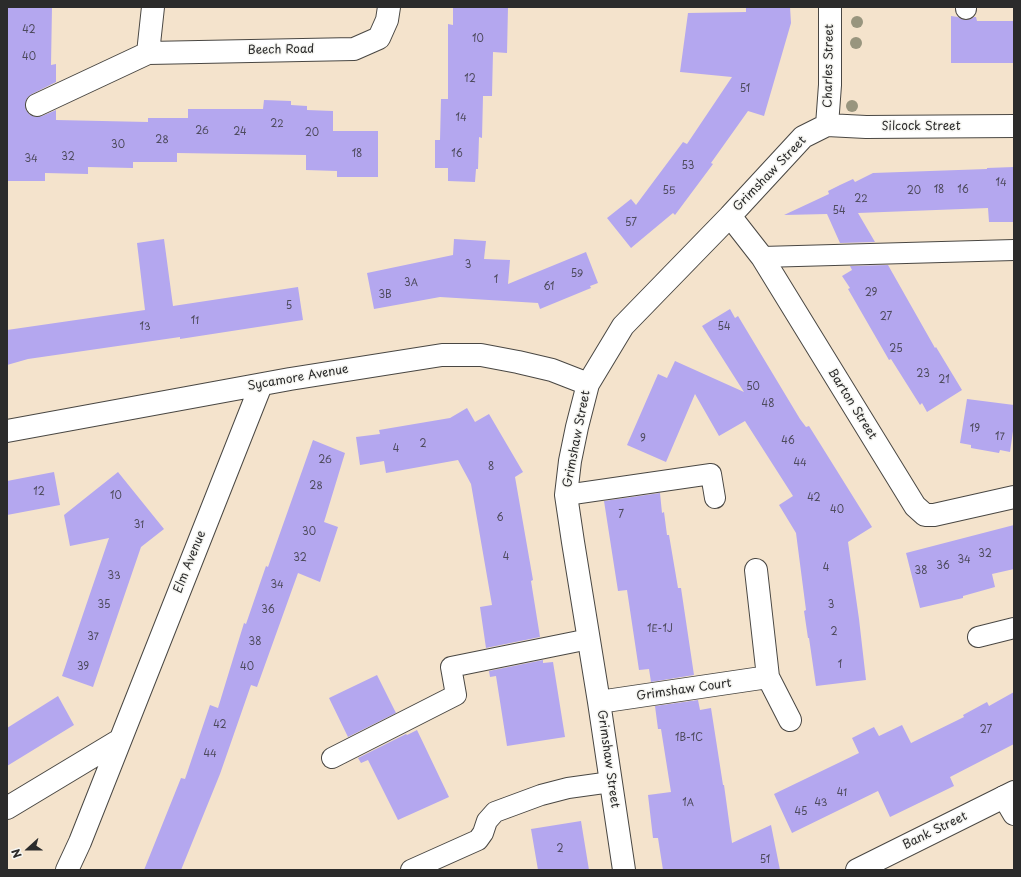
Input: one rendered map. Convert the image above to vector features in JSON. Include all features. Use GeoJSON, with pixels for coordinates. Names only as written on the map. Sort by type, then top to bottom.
{"type":"FeatureCollection","features":[{"type":"Feature","properties":{"kind":"street"},"geometry":{"type":"LineString","coordinates":[[148,53],[154,7]]}},
{"type":"Feature","properties":{"kind":"street","name":"Beech Road"},"geometry":{"type":"LineString","coordinates":[[37,105],[148,53],[354,49],[379,38],[387,20],[389,7]]}},
{"type":"Feature","properties":{"kind":"street","name":"Charles Street"},"geometry":{"type":"LineString","coordinates":[[827,125],[830,85],[830,7]]}},
{"type":"Feature","properties":{"kind":"street","name":"Silcock Street"},"geometry":{"type":"LineString","coordinates":[[827,125],[866,127],[1014,126]]}},
{"type":"Feature","properties":{"kind":"street","name":"Grimshaw Street"},"geometry":{"type":"LineString","coordinates":[[624,870],[566,495],[570,461],[588,384],[623,326],[730,216],[803,137],[827,125]]}},
{"type":"Feature","properties":{"kind":"street","name":"Barton Street"},"geometry":{"type":"LineString","coordinates":[[730,216],[762,257],[915,506],[925,515],[934,515],[1014,497]]}},
{"type":"Feature","properties":{"kind":"street","name":"Sycamore Avenue"},"geometry":{"type":"LineString","coordinates":[[7,431],[261,384],[442,355],[481,355],[518,362],[552,370],[588,384]]}},
{"type":"Feature","properties":{"kind":"street","name":"Elm Avenue"},"geometry":{"type":"LineString","coordinates":[[68,870],[261,384]]}},
{"type":"Feature","properties":{"kind":"street"},"geometry":{"type":"LineString","coordinates":[[756,570],[768,677],[790,720]]}},
{"type":"Feature","properties":{"kind":"street","name":"Grimshaw Court"},"geometry":{"type":"LineString","coordinates":[[599,702],[768,677]]}},
{"type":"Feature","properties":{"kind":"street"},"geometry":{"type":"LineString","coordinates":[[7,808],[120,740]]}},
{"type":"Feature","properties":{"kind":"street","name":"Bank Street"},"geometry":{"type":"LineString","coordinates":[[857,870],[1011,801]]}},
{"type":"Feature","properties":{"kind":"lane"},"geometry":{"type":"LineString","coordinates":[[762,257],[1014,250]]}},
{"type":"Feature","properties":{"kind":"lane"},"geometry":{"type":"LineString","coordinates":[[566,495],[711,474],[715,498]]}},
{"type":"Feature","properties":{"kind":"lane"},"geometry":{"type":"LineString","coordinates":[[978,638],[1014,628]]}},
{"type":"Feature","properties":{"kind":"lane"},"geometry":{"type":"LineString","coordinates":[[332,758],[456,695],[451,667],[589,639]]}},
{"type":"Feature","properties":{"kind":"lane"},"geometry":{"type":"LineString","coordinates":[[411,870],[478,840],[483,833],[487,821],[495,812],[541,795],[568,788],[611,782]]}},
{"type":"Feature","properties":{"kind":"building"},"geometry":{"type":"Polygon","coordinates":[[[7,7],[52,7],[51,65],[56,64],[56,82],[27,98],[25,104],[26,110],[30,115],[36,117],[42,116],[56,110],[56,120],[148,122],[148,118],[188,118],[188,109],[263,109],[264,100],[291,101],[291,105],[307,106],[307,110],[333,111],[333,131],[378,131],[378,177],[337,177],[337,171],[306,170],[306,155],[177,153],[177,162],[133,162],[133,168],[88,167],[88,174],[45,173],[45,181],[7,181],[7,7]]]}},
{"type":"Feature","properties":{"kind":"building"},"geometry":{"type":"Polygon","coordinates":[[[453,7],[508,7],[507,53],[493,52],[492,96],[483,96],[482,138],[479,137],[478,169],[476,169],[475,182],[448,181],[448,168],[435,168],[435,140],[440,140],[441,99],[448,99],[448,24],[453,25],[453,7]]]}},
{"type":"Feature","properties":{"kind":"building"},"geometry":{"type":"Polygon","coordinates":[[[746,7],[790,7],[791,23],[764,116],[748,111],[711,163],[713,164],[675,215],[673,213],[631,248],[607,218],[631,199],[636,205],[683,142],[687,144],[732,77],[680,72],[688,13],[746,12],[746,7]]]}},
{"type":"Feature","properties":{"kind":"building"},"geometry":{"type":"Polygon","coordinates":[[[951,16],[966,20],[976,17],[977,21],[1014,21],[1014,63],[951,63],[951,16]]]}},
{"type":"Feature","properties":{"kind":"building"},"geometry":{"type":"Polygon","coordinates":[[[1014,167],[1014,222],[989,222],[988,208],[858,213],[875,242],[840,243],[827,214],[784,215],[829,194],[828,191],[840,185],[853,179],[855,182],[873,173],[1014,167]]]}},
{"type":"Feature","properties":{"kind":"building"},"geometry":{"type":"Polygon","coordinates":[[[164,239],[173,306],[298,287],[303,320],[180,339],[180,337],[28,359],[7,365],[7,330],[145,310],[137,243],[164,239]]]}},
{"type":"Feature","properties":{"kind":"building"},"geometry":{"type":"Polygon","coordinates":[[[454,239],[486,241],[484,259],[510,260],[508,284],[586,252],[598,283],[590,286],[591,288],[540,309],[538,303],[440,297],[374,309],[367,273],[453,255],[454,239]]]}},
{"type":"Feature","properties":{"kind":"building"},"geometry":{"type":"Polygon","coordinates":[[[888,265],[935,348],[936,347],[962,390],[927,412],[922,403],[920,405],[891,359],[889,360],[842,276],[852,270],[850,266],[888,265]]]}},
{"type":"Feature","properties":{"kind":"building"},"geometry":{"type":"Polygon","coordinates":[[[730,309],[735,318],[738,316],[800,419],[806,427],[809,426],[872,527],[848,542],[866,680],[816,686],[804,611],[806,610],[796,533],[779,505],[793,496],[745,421],[719,436],[695,394],[666,462],[627,445],[658,374],[667,378],[675,361],[744,392],[702,326],[730,309]]]}},
{"type":"Feature","properties":{"kind":"building"},"geometry":{"type":"Polygon","coordinates":[[[967,399],[1014,405],[1014,424],[1010,452],[1000,450],[999,453],[971,448],[971,445],[960,443],[967,399]]]}},
{"type":"Feature","properties":{"kind":"building"},"geometry":{"type":"Polygon","coordinates":[[[467,408],[475,422],[489,414],[523,472],[515,477],[533,580],[531,581],[540,637],[486,648],[480,607],[492,605],[471,484],[458,460],[386,473],[384,461],[360,465],[356,437],[380,434],[379,430],[450,418],[467,408]]]}},
{"type":"Feature","properties":{"kind":"building"},"geometry":{"type":"Polygon","coordinates":[[[313,440],[345,453],[324,522],[338,527],[320,582],[298,573],[257,687],[251,685],[220,774],[181,870],[144,870],[181,778],[185,779],[210,705],[218,708],[244,623],[246,624],[266,566],[268,567],[313,440]]]}},
{"type":"Feature","properties":{"kind":"building"},"geometry":{"type":"Polygon","coordinates":[[[54,472],[60,505],[7,515],[7,481],[54,472]]]}},
{"type":"Feature","properties":{"kind":"building"},"geometry":{"type":"Polygon","coordinates":[[[118,472],[164,529],[141,547],[93,687],[62,676],[109,538],[70,546],[64,515],[118,472]]]}},
{"type":"Feature","properties":{"kind":"building"},"geometry":{"type":"Polygon","coordinates":[[[660,493],[662,513],[664,512],[667,535],[669,535],[678,588],[681,588],[694,675],[651,682],[649,669],[639,670],[627,590],[618,591],[604,501],[660,493]]]}},
{"type":"Feature","properties":{"kind":"building"},"geometry":{"type":"Polygon","coordinates":[[[1014,525],[1014,569],[992,574],[995,587],[963,596],[963,598],[920,608],[906,553],[1014,525]]]}},
{"type":"Feature","properties":{"kind":"building"},"geometry":{"type":"Polygon","coordinates":[[[543,660],[543,663],[553,662],[565,737],[507,746],[496,676],[490,677],[489,671],[543,660]]]}},
{"type":"Feature","properties":{"kind":"building"},"geometry":{"type":"Polygon","coordinates":[[[377,675],[396,713],[348,737],[329,698],[377,675]]]}},
{"type":"Feature","properties":{"kind":"building"},"geometry":{"type":"Polygon","coordinates":[[[1014,692],[1014,744],[950,777],[954,786],[890,817],[878,791],[792,833],[774,794],[859,753],[852,738],[874,727],[879,736],[902,725],[911,743],[964,717],[963,715],[987,702],[989,706],[1014,692]]]}},
{"type":"Feature","properties":{"kind":"building"},"geometry":{"type":"Polygon","coordinates":[[[58,696],[74,725],[7,766],[7,728],[58,696]]]}},
{"type":"Feature","properties":{"kind":"building"},"geometry":{"type":"Polygon","coordinates":[[[698,700],[700,710],[711,708],[732,843],[771,825],[780,870],[663,870],[658,838],[653,838],[648,795],[671,792],[661,729],[658,729],[655,706],[698,700]]]}},
{"type":"Feature","properties":{"kind":"building"},"geometry":{"type":"Polygon","coordinates":[[[417,730],[449,797],[398,820],[368,760],[361,763],[358,758],[417,730]]]}},
{"type":"Feature","properties":{"kind":"building"},"geometry":{"type":"Polygon","coordinates":[[[581,821],[589,870],[538,870],[531,829],[581,821]]]}}]}
